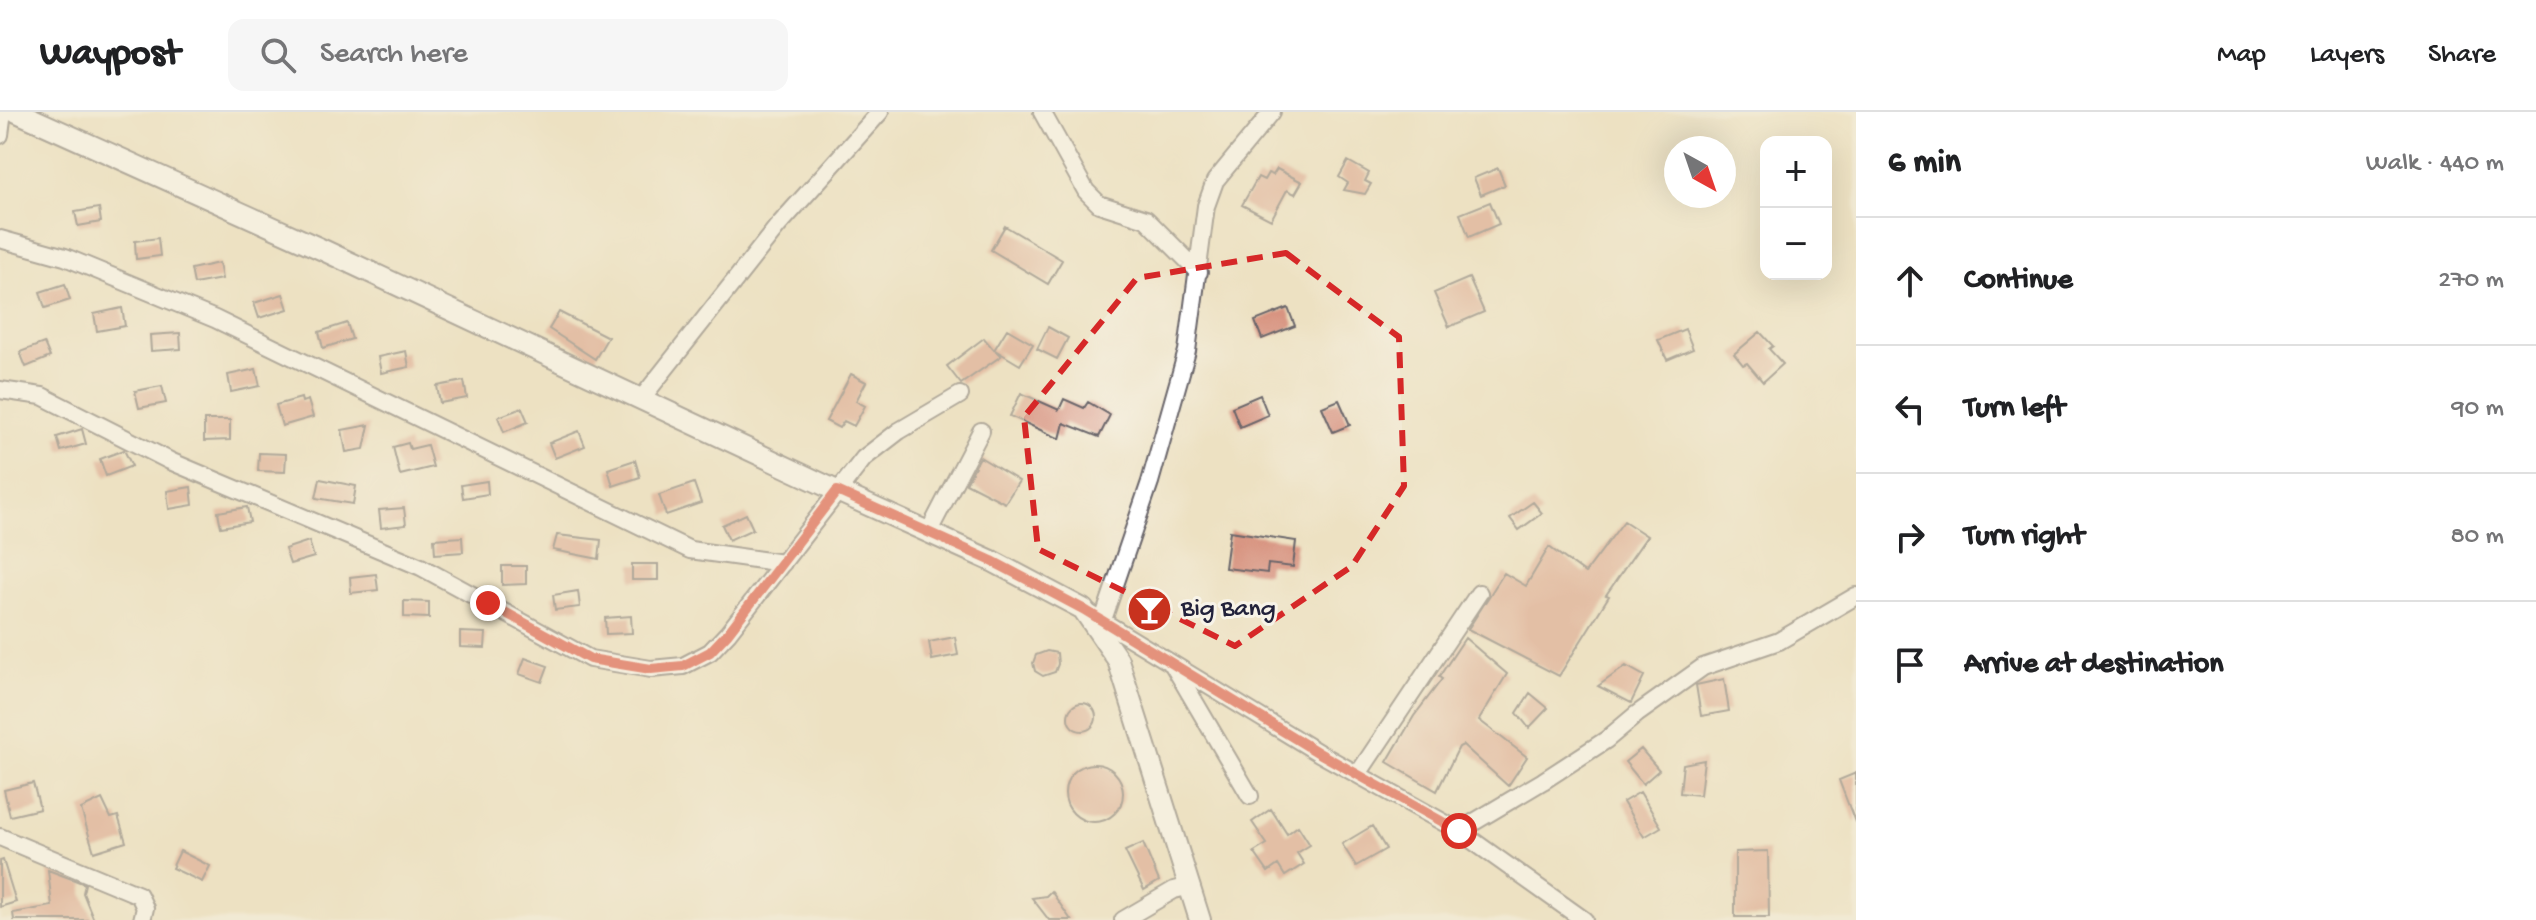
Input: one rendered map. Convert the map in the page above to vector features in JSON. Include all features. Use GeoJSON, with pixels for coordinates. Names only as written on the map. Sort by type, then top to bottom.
{"type":"FeatureCollection","features":[{"type":"Feature","properties":{"kind":"street"},"geometry":{"type":"LineString","coordinates":[[0,135],[3,112]]}},
{"type":"Feature","properties":{"kind":"street"},"geometry":{"type":"LineString","coordinates":[[17,112],[323,250],[992,561],[1103,620],[1358,774],[1459,831],[1584,920]]}},
{"type":"Feature","properties":{"kind":"street"},"geometry":{"type":"LineString","coordinates":[[642,398],[777,227],[880,112]]}},
{"type":"Feature","properties":{"kind":"street"},"geometry":{"type":"LineString","coordinates":[[1042,112],[1086,191],[1099,204],[1146,219],[1199,272]]}},
{"type":"Feature","properties":{"kind":"street"},"geometry":{"type":"LineString","coordinates":[[1103,620],[1150,482],[1187,351],[1206,206],[1215,181],[1272,112]]}},
{"type":"Feature","properties":{"kind":"street"},"geometry":{"type":"LineString","coordinates":[[0,239],[65,257],[215,319],[690,550],[783,563]]}},
{"type":"Feature","properties":{"kind":"street"},"geometry":{"type":"LineString","coordinates":[[0,390],[42,396],[170,461],[421,567],[590,659],[651,669],[683,666],[710,652],[864,458],[899,431],[960,395]]}},
{"type":"Feature","properties":{"kind":"street"},"geometry":{"type":"LineString","coordinates":[[928,533],[981,431]]}},
{"type":"Feature","properties":{"kind":"street"},"geometry":{"type":"LineString","coordinates":[[1358,774],[1479,593]]}},
{"type":"Feature","properties":{"kind":"street"},"geometry":{"type":"LineString","coordinates":[[1459,831],[1606,740],[1703,667],[1779,641],[1856,596]]}},
{"type":"Feature","properties":{"kind":"street"},"geometry":{"type":"LineString","coordinates":[[1083,609],[1118,660],[1200,920]]}},
{"type":"Feature","properties":{"kind":"street"},"geometry":{"type":"LineString","coordinates":[[1173,663],[1250,796]]}},
{"type":"Feature","properties":{"kind":"street"},"geometry":{"type":"LineString","coordinates":[[0,837],[139,895],[145,908],[142,920]]}},
{"type":"Feature","properties":{"kind":"street"},"geometry":{"type":"LineString","coordinates":[[1123,920],[1174,890],[1191,886]]}},
{"type":"Feature","properties":{"kind":"highlighted area"},"geometry":{"type":"Polygon","coordinates":[[[1286,253],[1399,337],[1404,486],[1352,566],[1235,646],[1038,549],[1024,417],[1137,278],[1286,253]]]}},
{"type":"Feature","properties":{"kind":"building"},"geometry":{"type":"Polygon","coordinates":[[[1348,161],[1369,173],[1365,181],[1371,184],[1365,194],[1344,190],[1348,183],[1339,177],[1348,161]]]}},
{"type":"Feature","properties":{"kind":"building"},"geometry":{"type":"Polygon","coordinates":[[[1498,168],[1505,185],[1481,195],[1474,178],[1498,168]]]}},
{"type":"Feature","properties":{"kind":"building"},"geometry":{"type":"Polygon","coordinates":[[[1277,169],[1302,182],[1295,194],[1287,190],[1271,220],[1242,205],[1258,177],[1264,180],[1268,173],[1273,175],[1277,169]]]}},
{"type":"Feature","properties":{"kind":"building"},"geometry":{"type":"Polygon","coordinates":[[[1490,202],[1499,224],[1469,237],[1460,214],[1490,202]]]}},
{"type":"Feature","properties":{"kind":"building"},"geometry":{"type":"Polygon","coordinates":[[[99,208],[101,222],[78,226],[75,212],[99,208]]]}},
{"type":"Feature","properties":{"kind":"building"},"geometry":{"type":"Polygon","coordinates":[[[1005,226],[1062,260],[1048,284],[991,250],[1005,226]]]}},
{"type":"Feature","properties":{"kind":"building"},"geometry":{"type":"Polygon","coordinates":[[[158,238],[160,256],[136,259],[135,241],[158,238]]]}},
{"type":"Feature","properties":{"kind":"building"},"geometry":{"type":"Polygon","coordinates":[[[219,263],[222,279],[194,284],[191,269],[219,263]]]}},
{"type":"Feature","properties":{"kind":"building"},"geometry":{"type":"Polygon","coordinates":[[[1469,278],[1484,312],[1449,327],[1434,293],[1469,278]]]}},
{"type":"Feature","properties":{"kind":"building"},"geometry":{"type":"Polygon","coordinates":[[[65,284],[70,300],[45,308],[40,292],[65,284]]]}},
{"type":"Feature","properties":{"kind":"building"},"geometry":{"type":"Polygon","coordinates":[[[283,294],[288,309],[259,318],[254,303],[283,294]]]}},
{"type":"Feature","properties":{"kind":"building"},"geometry":{"type":"Polygon","coordinates":[[[122,308],[125,326],[97,331],[94,314],[122,308]]]}},
{"type":"Feature","properties":{"kind":"building"},"geometry":{"type":"Polygon","coordinates":[[[1288,308],[1295,326],[1262,339],[1255,321],[1288,308]]]}},
{"type":"Feature","properties":{"kind":"building"},"geometry":{"type":"Polygon","coordinates":[[[559,312],[608,337],[595,359],[549,329],[559,312]]]}},
{"type":"Feature","properties":{"kind":"building"},"geometry":{"type":"Polygon","coordinates":[[[347,323],[352,339],[323,348],[319,332],[347,323]]]}},
{"type":"Feature","properties":{"kind":"building"},"geometry":{"type":"Polygon","coordinates":[[[1048,327],[1068,338],[1057,359],[1037,349],[1048,327]]]}},
{"type":"Feature","properties":{"kind":"building"},"geometry":{"type":"Polygon","coordinates":[[[1007,329],[1033,344],[1020,365],[995,350],[1001,356],[961,384],[947,366],[984,338],[994,350],[1007,329]]]}},
{"type":"Feature","properties":{"kind":"building"},"geometry":{"type":"Polygon","coordinates":[[[1685,329],[1693,349],[1667,360],[1658,340],[1685,329]]]}},
{"type":"Feature","properties":{"kind":"building"},"geometry":{"type":"Polygon","coordinates":[[[1760,332],[1773,346],[1769,349],[1783,364],[1763,382],[1747,363],[1743,365],[1734,354],[1760,332]]]}},
{"type":"Feature","properties":{"kind":"building"},"geometry":{"type":"Polygon","coordinates":[[[180,333],[181,349],[151,351],[150,335],[180,333]]]}},
{"type":"Feature","properties":{"kind":"building"},"geometry":{"type":"Polygon","coordinates":[[[44,343],[50,357],[26,367],[20,352],[44,343]]]}},
{"type":"Feature","properties":{"kind":"building"},"geometry":{"type":"Polygon","coordinates":[[[406,351],[409,367],[381,373],[378,357],[406,351]]]}},
{"type":"Feature","properties":{"kind":"building"},"geometry":{"type":"Polygon","coordinates":[[[256,369],[260,386],[231,392],[228,375],[256,369]]]}},
{"type":"Feature","properties":{"kind":"building"},"geometry":{"type":"Polygon","coordinates":[[[851,374],[866,382],[856,401],[865,406],[854,426],[844,421],[839,428],[826,421],[851,374]]]}},
{"type":"Feature","properties":{"kind":"building"},"geometry":{"type":"Polygon","coordinates":[[[464,381],[467,398],[440,403],[437,386],[464,381]]]}},
{"type":"Feature","properties":{"kind":"building"},"geometry":{"type":"Polygon","coordinates":[[[162,386],[166,403],[139,408],[135,391],[162,386]]]}},
{"type":"Feature","properties":{"kind":"building"},"geometry":{"type":"Polygon","coordinates":[[[1021,393],[1059,410],[1064,399],[1084,408],[1088,402],[1110,415],[1099,437],[1064,423],[1060,439],[1010,416],[1021,393]]]}},
{"type":"Feature","properties":{"kind":"building"},"geometry":{"type":"Polygon","coordinates":[[[1260,395],[1268,415],[1240,427],[1232,407],[1260,395]]]}},
{"type":"Feature","properties":{"kind":"building"},"geometry":{"type":"Polygon","coordinates":[[[301,398],[302,402],[308,400],[313,417],[282,426],[276,405],[301,398]]]}},
{"type":"Feature","properties":{"kind":"building"},"geometry":{"type":"Polygon","coordinates":[[[1339,400],[1350,425],[1333,432],[1322,407],[1339,400]]]}},
{"type":"Feature","properties":{"kind":"building"},"geometry":{"type":"Polygon","coordinates":[[[522,408],[528,422],[504,432],[498,417],[522,408]]]}},
{"type":"Feature","properties":{"kind":"building"},"geometry":{"type":"Polygon","coordinates":[[[204,420],[230,420],[230,440],[204,441],[204,420]]]}},
{"type":"Feature","properties":{"kind":"building"},"geometry":{"type":"Polygon","coordinates":[[[369,425],[364,449],[346,452],[342,430],[369,425]]]}},
{"type":"Feature","properties":{"kind":"building"},"geometry":{"type":"Polygon","coordinates":[[[82,429],[86,444],[61,451],[57,437],[82,429]]]}},
{"type":"Feature","properties":{"kind":"building"},"geometry":{"type":"Polygon","coordinates":[[[579,431],[585,446],[555,458],[549,443],[579,431]]]}},
{"type":"Feature","properties":{"kind":"building"},"geometry":{"type":"Polygon","coordinates":[[[408,443],[410,449],[427,445],[433,467],[400,475],[393,447],[408,443]]]}},
{"type":"Feature","properties":{"kind":"building"},"geometry":{"type":"Polygon","coordinates":[[[124,450],[132,466],[106,476],[100,459],[124,450]]]}},
{"type":"Feature","properties":{"kind":"building"},"geometry":{"type":"Polygon","coordinates":[[[259,453],[286,454],[285,472],[258,471],[259,453]]]}},
{"type":"Feature","properties":{"kind":"building"},"geometry":{"type":"Polygon","coordinates":[[[980,457],[1019,481],[1005,503],[966,483],[980,457]]]}},
{"type":"Feature","properties":{"kind":"building"},"geometry":{"type":"Polygon","coordinates":[[[635,460],[640,477],[613,486],[608,469],[635,460]]]}},
{"type":"Feature","properties":{"kind":"building"},"geometry":{"type":"Polygon","coordinates":[[[320,479],[356,486],[353,504],[316,498],[320,479]]]}},
{"type":"Feature","properties":{"kind":"building"},"geometry":{"type":"Polygon","coordinates":[[[487,481],[488,494],[463,498],[461,485],[487,481]]]}},
{"type":"Feature","properties":{"kind":"building"},"geometry":{"type":"Polygon","coordinates":[[[694,483],[701,503],[666,515],[659,495],[694,483]]]}},
{"type":"Feature","properties":{"kind":"building"},"geometry":{"type":"Polygon","coordinates":[[[191,487],[193,505],[169,509],[167,491],[191,487]]]}},
{"type":"Feature","properties":{"kind":"building"},"geometry":{"type":"Polygon","coordinates":[[[1533,502],[1542,513],[1519,530],[1510,518],[1533,502]]]}},
{"type":"Feature","properties":{"kind":"building"},"geometry":{"type":"Polygon","coordinates":[[[247,507],[250,522],[221,527],[218,512],[247,507]]]}},
{"type":"Feature","properties":{"kind":"building"},"geometry":{"type":"Polygon","coordinates":[[[404,508],[406,525],[381,528],[379,510],[404,508]]]}},
{"type":"Feature","properties":{"kind":"building"},"geometry":{"type":"Polygon","coordinates":[[[746,514],[753,529],[729,540],[722,525],[746,514]]]}},
{"type":"Feature","properties":{"kind":"building"},"geometry":{"type":"Polygon","coordinates":[[[1624,521],[1647,536],[1606,595],[1609,596],[1559,676],[1468,629],[1504,573],[1526,586],[1549,547],[1585,573],[1624,521]]]}},
{"type":"Feature","properties":{"kind":"building"},"geometry":{"type":"Polygon","coordinates":[[[1230,531],[1296,541],[1293,567],[1268,564],[1267,573],[1225,568],[1230,531]]]}},
{"type":"Feature","properties":{"kind":"building"},"geometry":{"type":"Polygon","coordinates":[[[557,535],[601,540],[599,559],[553,550],[557,535]]]}},
{"type":"Feature","properties":{"kind":"building"},"geometry":{"type":"Polygon","coordinates":[[[462,537],[463,552],[435,554],[434,539],[462,537]]]}},
{"type":"Feature","properties":{"kind":"building"},"geometry":{"type":"Polygon","coordinates":[[[309,541],[314,557],[290,564],[285,549],[309,541]]]}},
{"type":"Feature","properties":{"kind":"building"},"geometry":{"type":"Polygon","coordinates":[[[632,564],[658,564],[658,580],[632,580],[632,564]]]}},
{"type":"Feature","properties":{"kind":"building"},"geometry":{"type":"Polygon","coordinates":[[[502,566],[526,566],[526,584],[502,585],[502,566]]]}},
{"type":"Feature","properties":{"kind":"building"},"geometry":{"type":"Polygon","coordinates":[[[376,574],[378,590],[351,593],[350,577],[376,574]]]}},
{"type":"Feature","properties":{"kind":"building"},"geometry":{"type":"Polygon","coordinates":[[[578,591],[580,607],[555,610],[553,595],[578,591]]]}},
{"type":"Feature","properties":{"kind":"building"},"geometry":{"type":"Polygon","coordinates":[[[404,601],[429,602],[429,618],[404,617],[404,601]]]}},
{"type":"Feature","properties":{"kind":"building"},"geometry":{"type":"Polygon","coordinates":[[[631,616],[632,633],[606,634],[605,618],[631,616]]]}},
{"type":"Feature","properties":{"kind":"building"},"geometry":{"type":"Polygon","coordinates":[[[460,632],[486,633],[485,648],[460,647],[460,632]]]}},
{"type":"Feature","properties":{"kind":"building"},"geometry":{"type":"Polygon","coordinates":[[[955,637],[958,655],[932,660],[929,642],[955,637]]]}},
{"type":"Feature","properties":{"kind":"building"},"geometry":{"type":"Polygon","coordinates":[[[1465,638],[1507,674],[1479,720],[1527,757],[1508,786],[1463,745],[1459,747],[1437,791],[1387,762],[1465,638]]]}},
{"type":"Feature","properties":{"kind":"building"},"geometry":{"type":"Polygon","coordinates":[[[1047,651],[1057,653],[1058,664],[1055,672],[1043,676],[1035,671],[1033,663],[1036,655],[1047,651]]]}},
{"type":"Feature","properties":{"kind":"building"},"geometry":{"type":"Polygon","coordinates":[[[525,658],[548,666],[542,682],[519,674],[525,658]]]}},
{"type":"Feature","properties":{"kind":"building"},"geometry":{"type":"Polygon","coordinates":[[[1626,666],[1644,676],[1631,703],[1598,686],[1626,666]]]}},
{"type":"Feature","properties":{"kind":"building"},"geometry":{"type":"Polygon","coordinates":[[[1724,679],[1729,711],[1701,716],[1696,685],[1724,679]]]}},
{"type":"Feature","properties":{"kind":"building"},"geometry":{"type":"Polygon","coordinates":[[[1530,693],[1548,708],[1529,728],[1517,713],[1530,693]]]}},
{"type":"Feature","properties":{"kind":"building"},"geometry":{"type":"Polygon","coordinates":[[[1082,703],[1092,707],[1096,717],[1092,727],[1082,731],[1072,727],[1068,717],[1072,707],[1082,703]]]}},
{"type":"Feature","properties":{"kind":"building"},"geometry":{"type":"Polygon","coordinates":[[[1641,749],[1659,770],[1643,784],[1625,762],[1641,749]]]}},
{"type":"Feature","properties":{"kind":"building"},"geometry":{"type":"Polygon","coordinates":[[[1704,760],[1700,795],[1680,793],[1683,764],[1704,760]]]}},
{"type":"Feature","properties":{"kind":"building"},"geometry":{"type":"Polygon","coordinates":[[[1094,764],[1115,772],[1123,793],[1115,814],[1094,822],[1073,814],[1065,793],[1073,772],[1094,764]]]}},
{"type":"Feature","properties":{"kind":"building"},"geometry":{"type":"Polygon","coordinates":[[[1856,773],[1856,822],[1855,822],[1839,780],[1856,773]]]}},
{"type":"Feature","properties":{"kind":"building"},"geometry":{"type":"Polygon","coordinates":[[[33,783],[40,809],[10,816],[4,790],[33,783]]]}},
{"type":"Feature","properties":{"kind":"building"},"geometry":{"type":"Polygon","coordinates":[[[1640,792],[1661,827],[1644,837],[1623,802],[1640,792]]]}},
{"type":"Feature","properties":{"kind":"building"},"geometry":{"type":"Polygon","coordinates":[[[102,799],[111,818],[118,816],[126,842],[94,852],[81,809],[102,799]]]}},
{"type":"Feature","properties":{"kind":"building"},"geometry":{"type":"Polygon","coordinates":[[[1271,809],[1287,834],[1298,826],[1310,845],[1297,853],[1304,864],[1285,876],[1278,865],[1268,872],[1254,852],[1267,844],[1252,822],[1271,809]]]}},
{"type":"Feature","properties":{"kind":"building"},"geometry":{"type":"Polygon","coordinates":[[[1372,826],[1386,849],[1356,866],[1342,844],[1372,826]]]}},
{"type":"Feature","properties":{"kind":"building"},"geometry":{"type":"Polygon","coordinates":[[[1143,843],[1159,881],[1144,890],[1125,851],[1143,843]]]}},
{"type":"Feature","properties":{"kind":"building"},"geometry":{"type":"Polygon","coordinates":[[[180,851],[210,866],[202,882],[172,868],[180,851]]]}},
{"type":"Feature","properties":{"kind":"building"},"geometry":{"type":"Polygon","coordinates":[[[1768,851],[1769,917],[1735,917],[1735,852],[1768,851]]]}},
{"type":"Feature","properties":{"kind":"building"},"geometry":{"type":"Polygon","coordinates":[[[3,860],[16,902],[0,907],[0,861],[3,860]]]}},
{"type":"Feature","properties":{"kind":"building"},"geometry":{"type":"Polygon","coordinates":[[[48,870],[85,884],[83,893],[94,920],[14,920],[13,913],[52,906],[48,870]]]}},
{"type":"Feature","properties":{"kind":"building"},"geometry":{"type":"Polygon","coordinates":[[[1051,891],[1071,920],[1049,920],[1032,898],[1046,896],[1051,891]]]}},
{"type":"Feature","properties":{"kind":"place","name":"Big Bang"},"geometry":{"type":"Point","coordinates":[1150,610]}},
{"type":"Feature","properties":{"kind":"route"},"geometry":{"type":"LineString","coordinates":[[488,603],[590,659],[651,669],[683,666],[710,652],[728,633],[837,491],[992,561],[1083,609],[1319,753],[1459,831]]}}]}
